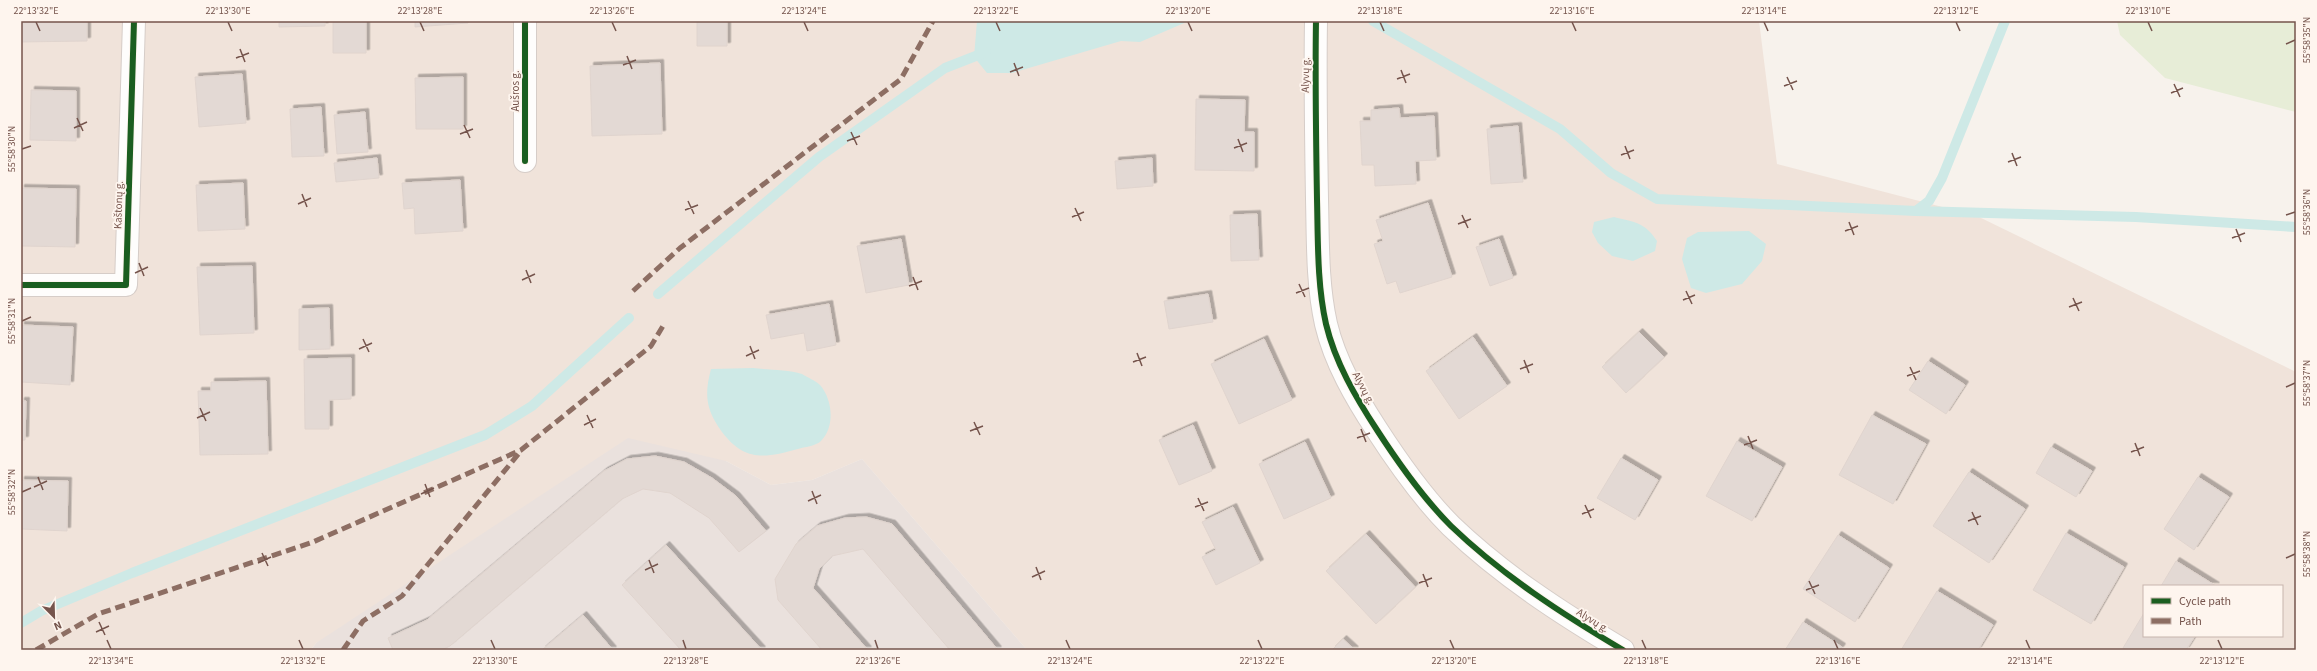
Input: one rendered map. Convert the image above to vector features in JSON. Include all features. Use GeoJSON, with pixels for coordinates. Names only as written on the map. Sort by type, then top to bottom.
{"type":"FeatureCollection","features":[{"type":"Feature","properties":{"kind":"street","name":"Kaštonų g."},"geometry":{"type":"LineString","coordinates":[[21,285],[126,285],[134,21]]}},
{"type":"Feature","properties":{"kind":"street","name":"Aušros g."},"geometry":{"type":"LineString","coordinates":[[525,21],[525,161]]}},
{"type":"Feature","properties":{"kind":"street","name":"Alyvų g."},"geometry":{"type":"LineString","coordinates":[[1316,21],[1318,246],[1326,324],[1340,363],[1362,406],[1392,453],[1414,484],[1451,525],[1490,560],[1541,599],[1623,650]]}},
{"type":"Feature","properties":{"kind":"shaded area"},"geometry":{"type":"Polygon","coordinates":[[[21,21],[1759,21],[1777,164],[1977,216],[2296,372],[2296,650],[1027,650],[862,459],[812,480],[771,485],[726,461],[316,643],[311,650],[21,650],[21,21]]]}},
{"type":"Feature","properties":{"kind":"shaded area"},"geometry":{"type":"Polygon","coordinates":[[[628,438],[726,461],[771,485],[812,480],[862,459],[1027,650],[311,650],[316,643],[628,438]]]}},
{"type":"Feature","properties":{"kind":"green space"},"geometry":{"type":"Polygon","coordinates":[[[2117,21],[2296,21],[2296,112],[2165,78],[2120,35],[2117,21]]]}},
{"type":"Feature","properties":{"kind":"water"},"geometry":{"type":"Polygon","coordinates":[[[977,21],[1189,21],[1140,42],[1121,41],[1012,73],[987,73],[974,57],[977,21]]]}},
{"type":"Feature","properties":{"kind":"water"},"geometry":{"type":"Polygon","coordinates":[[[1614,217],[1638,224],[1648,230],[1657,241],[1655,251],[1633,261],[1612,256],[1598,243],[1592,232],[1594,222],[1614,217]]]}},
{"type":"Feature","properties":{"kind":"water"},"geometry":{"type":"Polygon","coordinates":[[[1749,231],[1766,244],[1762,261],[1742,284],[1706,293],[1691,288],[1682,259],[1687,238],[1698,232],[1749,231]]]}},
{"type":"Feature","properties":{"kind":"water"},"geometry":{"type":"Polygon","coordinates":[[[753,368],[796,372],[820,385],[828,398],[831,413],[829,428],[821,441],[810,446],[766,455],[747,453],[739,449],[731,442],[717,424],[708,402],[707,395],[711,369],[753,368]]]}},
{"type":"Feature","properties":{"kind":"building"},"geometry":{"type":"Polygon","coordinates":[[[21,21],[87,21],[87,41],[21,42],[21,21]]]}},
{"type":"Feature","properties":{"kind":"building"},"geometry":{"type":"Polygon","coordinates":[[[279,21],[325,21],[325,26],[279,27],[279,21]]]}},
{"type":"Feature","properties":{"kind":"building"},"geometry":{"type":"Polygon","coordinates":[[[333,21],[366,21],[366,53],[333,53],[333,21]]]}},
{"type":"Feature","properties":{"kind":"building"},"geometry":{"type":"Polygon","coordinates":[[[415,21],[468,21],[468,23],[415,27],[415,21]]]}},
{"type":"Feature","properties":{"kind":"building"},"geometry":{"type":"Polygon","coordinates":[[[590,21],[642,21],[590,22],[590,21]]]}},
{"type":"Feature","properties":{"kind":"building"},"geometry":{"type":"Polygon","coordinates":[[[697,21],[727,21],[727,46],[697,46],[697,21]]]}},
{"type":"Feature","properties":{"kind":"building"},"geometry":{"type":"Polygon","coordinates":[[[660,63],[662,134],[592,136],[590,66],[660,63]]]}},
{"type":"Feature","properties":{"kind":"building"},"geometry":{"type":"Polygon","coordinates":[[[242,74],[246,123],[199,127],[195,77],[242,74]]]}},
{"type":"Feature","properties":{"kind":"building"},"geometry":{"type":"Polygon","coordinates":[[[463,77],[463,129],[416,129],[415,78],[463,77]]]}},
{"type":"Feature","properties":{"kind":"building"},"geometry":{"type":"Polygon","coordinates":[[[31,90],[76,91],[76,141],[30,140],[31,90]]]}},
{"type":"Feature","properties":{"kind":"building"},"geometry":{"type":"Polygon","coordinates":[[[1196,99],[1245,100],[1244,132],[1254,132],[1254,171],[1195,170],[1196,99]]]}},
{"type":"Feature","properties":{"kind":"building"},"geometry":{"type":"Polygon","coordinates":[[[321,107],[324,156],[292,157],[290,109],[321,107]]]}},
{"type":"Feature","properties":{"kind":"building"},"geometry":{"type":"Polygon","coordinates":[[[1399,108],[1400,118],[1434,116],[1436,160],[1415,161],[1416,184],[1375,186],[1374,165],[1362,165],[1360,121],[1371,121],[1371,110],[1399,108]]]}},
{"type":"Feature","properties":{"kind":"building"},"geometry":{"type":"Polygon","coordinates":[[[365,112],[368,152],[337,154],[334,115],[365,112]]]}},
{"type":"Feature","properties":{"kind":"building"},"geometry":{"type":"Polygon","coordinates":[[[1518,126],[1523,182],[1491,184],[1487,129],[1518,126]]]}},
{"type":"Feature","properties":{"kind":"building"},"geometry":{"type":"Polygon","coordinates":[[[377,158],[379,178],[336,182],[334,163],[377,158]]]}},
{"type":"Feature","properties":{"kind":"building"},"geometry":{"type":"Polygon","coordinates":[[[1152,158],[1153,186],[1117,189],[1115,161],[1152,158]]]}},
{"type":"Feature","properties":{"kind":"building"},"geometry":{"type":"Polygon","coordinates":[[[460,180],[463,231],[415,234],[414,208],[404,209],[402,183],[460,180]]]}},
{"type":"Feature","properties":{"kind":"building"},"geometry":{"type":"Polygon","coordinates":[[[243,183],[245,229],[198,231],[196,185],[243,183]]]}},
{"type":"Feature","properties":{"kind":"building"},"geometry":{"type":"Polygon","coordinates":[[[21,188],[76,189],[75,247],[21,246],[21,188]]]}},
{"type":"Feature","properties":{"kind":"building"},"geometry":{"type":"Polygon","coordinates":[[[1428,203],[1452,277],[1400,293],[1396,281],[1387,284],[1374,244],[1383,241],[1376,220],[1428,203]]]}},
{"type":"Feature","properties":{"kind":"building"},"geometry":{"type":"Polygon","coordinates":[[[1257,214],[1259,260],[1231,261],[1230,215],[1257,214]]]}},
{"type":"Feature","properties":{"kind":"building"},"geometry":{"type":"Polygon","coordinates":[[[901,239],[909,285],[866,293],[857,246],[901,239]]]}},
{"type":"Feature","properties":{"kind":"building"},"geometry":{"type":"Polygon","coordinates":[[[1499,239],[1513,278],[1490,286],[1476,247],[1499,239]]]}},
{"type":"Feature","properties":{"kind":"building"},"geometry":{"type":"Polygon","coordinates":[[[252,266],[254,333],[200,335],[197,267],[252,266]]]}},
{"type":"Feature","properties":{"kind":"building"},"geometry":{"type":"Polygon","coordinates":[[[1208,294],[1213,322],[1169,329],[1164,301],[1208,294]]]}},
{"type":"Feature","properties":{"kind":"building"},"geometry":{"type":"Polygon","coordinates":[[[829,304],[836,345],[807,351],[804,333],[771,339],[766,315],[829,304]]]}},
{"type":"Feature","properties":{"kind":"building"},"geometry":{"type":"Polygon","coordinates":[[[329,308],[330,349],[299,350],[299,309],[329,308]]]}},
{"type":"Feature","properties":{"kind":"building"},"geometry":{"type":"Polygon","coordinates":[[[21,325],[73,327],[70,385],[21,382],[21,325]]]}},
{"type":"Feature","properties":{"kind":"building"},"geometry":{"type":"Polygon","coordinates":[[[1639,332],[1664,357],[1626,393],[1602,367],[1639,332]]]}},
{"type":"Feature","properties":{"kind":"building"},"geometry":{"type":"Polygon","coordinates":[[[1473,337],[1507,386],[1459,419],[1426,371],[1473,337]]]}},
{"type":"Feature","properties":{"kind":"building"},"geometry":{"type":"Polygon","coordinates":[[[1264,339],[1292,400],[1239,424],[1211,364],[1264,339]]]}},
{"type":"Feature","properties":{"kind":"building"},"geometry":{"type":"Polygon","coordinates":[[[351,358],[351,399],[329,400],[329,429],[305,429],[304,359],[351,358]]]}},
{"type":"Feature","properties":{"kind":"building"},"geometry":{"type":"Polygon","coordinates":[[[1928,361],[1965,385],[1946,414],[1909,390],[1928,361]]]}},
{"type":"Feature","properties":{"kind":"building"},"geometry":{"type":"Polygon","coordinates":[[[266,381],[268,454],[200,455],[198,391],[211,391],[211,382],[266,381]]]}},
{"type":"Feature","properties":{"kind":"building"},"geometry":{"type":"Polygon","coordinates":[[[21,401],[26,401],[25,440],[21,440],[21,401]]]}},
{"type":"Feature","properties":{"kind":"building"},"geometry":{"type":"Polygon","coordinates":[[[1872,415],[1926,444],[1893,504],[1839,475],[1872,415]]]}},
{"type":"Feature","properties":{"kind":"building"},"geometry":{"type":"Polygon","coordinates":[[[1193,425],[1212,471],[1179,485],[1159,440],[1193,425]]]}},
{"type":"Feature","properties":{"kind":"building"},"geometry":{"type":"Polygon","coordinates":[[[1737,441],[1782,467],[1752,521],[1706,496],[1737,441]]]}},
{"type":"Feature","properties":{"kind":"building"},"geometry":{"type":"Polygon","coordinates":[[[1305,442],[1331,498],[1284,519],[1259,464],[1305,442]]]}},
{"type":"Feature","properties":{"kind":"building"},"geometry":{"type":"Polygon","coordinates":[[[2051,447],[2092,471],[2076,497],[2036,473],[2051,447]]]}},
{"type":"Feature","properties":{"kind":"building"},"geometry":{"type":"Polygon","coordinates":[[[655,456],[684,462],[712,478],[736,496],[766,531],[739,552],[709,518],[670,493],[643,489],[622,499],[450,646],[442,650],[393,650],[388,638],[427,620],[604,471],[627,459],[655,456]]]}},
{"type":"Feature","properties":{"kind":"building"},"geometry":{"type":"Polygon","coordinates":[[[1621,458],[1658,480],[1635,520],[1597,498],[1621,458]]]}},
{"type":"Feature","properties":{"kind":"building"},"geometry":{"type":"Polygon","coordinates":[[[1969,472],[2025,509],[1989,563],[1933,526],[1969,472]]]}},
{"type":"Feature","properties":{"kind":"building"},"geometry":{"type":"Polygon","coordinates":[[[2198,477],[2229,497],[2194,550],[2164,529],[2198,477]]]}},
{"type":"Feature","properties":{"kind":"building"},"geometry":{"type":"Polygon","coordinates":[[[21,480],[68,481],[67,531],[21,529],[21,480]]]}},
{"type":"Feature","properties":{"kind":"building"},"geometry":{"type":"Polygon","coordinates":[[[1233,507],[1260,563],[1216,585],[1202,557],[1216,550],[1202,522],[1233,507]]]}},
{"type":"Feature","properties":{"kind":"building"},"geometry":{"type":"Polygon","coordinates":[[[866,517],[892,524],[998,650],[950,650],[863,549],[832,556],[819,569],[813,588],[868,650],[822,650],[778,600],[775,579],[796,544],[817,526],[845,518],[866,517]]]}},
{"type":"Feature","properties":{"kind":"building"},"geometry":{"type":"Polygon","coordinates":[[[2066,533],[2124,567],[2091,624],[2033,590],[2066,533]]]}},
{"type":"Feature","properties":{"kind":"building"},"geometry":{"type":"Polygon","coordinates":[[[1366,534],[1415,587],[1376,624],[1326,571],[1366,534]]]}},
{"type":"Feature","properties":{"kind":"building"},"geometry":{"type":"Polygon","coordinates":[[[1838,535],[1889,568],[1855,622],[1803,589],[1838,535]]]}},
{"type":"Feature","properties":{"kind":"building"},"geometry":{"type":"Polygon","coordinates":[[[666,545],[762,650],[681,650],[622,585],[666,545]]]}},
{"type":"Feature","properties":{"kind":"building"},"geometry":{"type":"Polygon","coordinates":[[[2176,561],[2214,585],[2162,585],[2176,561]]]}},
{"type":"Feature","properties":{"kind":"building"},"geometry":{"type":"Polygon","coordinates":[[[1937,591],[1993,625],[1978,650],[1901,650],[1937,591]]]}},
{"type":"Feature","properties":{"kind":"building"},"geometry":{"type":"Polygon","coordinates":[[[583,615],[613,650],[542,650],[583,615]]]}},
{"type":"Feature","properties":{"kind":"building"},"geometry":{"type":"Polygon","coordinates":[[[2143,615],[2143,637],[2194,637],[2186,650],[2127,650],[2123,648],[2143,615]]]}},
{"type":"Feature","properties":{"kind":"building"},"geometry":{"type":"Polygon","coordinates":[[[1803,622],[1842,647],[1840,650],[1785,650],[1803,622]]]}},
{"type":"Feature","properties":{"kind":"building"},"geometry":{"type":"Polygon","coordinates":[[[1343,639],[1355,650],[1332,650],[1343,639]]]}},
{"type":"Feature","properties":{"kind":"waterway"},"geometry":{"type":"LineString","coordinates":[[1373,21],[1560,129],[1611,173],[1657,199],[1916,211],[1929,201],[1942,178],[2005,21]]}},
{"type":"Feature","properties":{"kind":"waterway"},"geometry":{"type":"LineString","coordinates":[[658,294],[819,157],[945,68],[986,52]]}},
{"type":"Feature","properties":{"kind":"waterway"},"geometry":{"type":"LineString","coordinates":[[1916,211],[2136,217],[2296,227]]}},
{"type":"Feature","properties":{"kind":"waterway"},"geometry":{"type":"LineString","coordinates":[[21,623],[41,611],[132,573],[485,435],[532,406],[629,318]]}},
{"type":"Feature","properties":{"kind":"marked path"},"geometry":{"type":"LineString","coordinates":[[633,291],[680,248],[901,79],[933,21]]}},
{"type":"Feature","properties":{"kind":"marked path"},"geometry":{"type":"LineString","coordinates":[[36,650],[98,614],[313,542],[521,450],[651,346],[663,326]]}},
{"type":"Feature","properties":{"kind":"marked path"},"geometry":{"type":"LineString","coordinates":[[343,650],[363,621],[402,596],[520,452]]}},
{"type":"Feature","properties":{"kind":"cycle path"},"geometry":{"type":"LineString","coordinates":[[21,285],[126,285],[134,21]]}},
{"type":"Feature","properties":{"kind":"cycle path"},"geometry":{"type":"LineString","coordinates":[[525,21],[525,161]]}},
{"type":"Feature","properties":{"kind":"cycle path"},"geometry":{"type":"LineString","coordinates":[[1316,21],[1316,133],[1319,278],[1326,324],[1335,352],[1347,379],[1369,418],[1402,468],[1430,504],[1451,526],[1491,561],[1533,593],[1623,650]]}}]}
